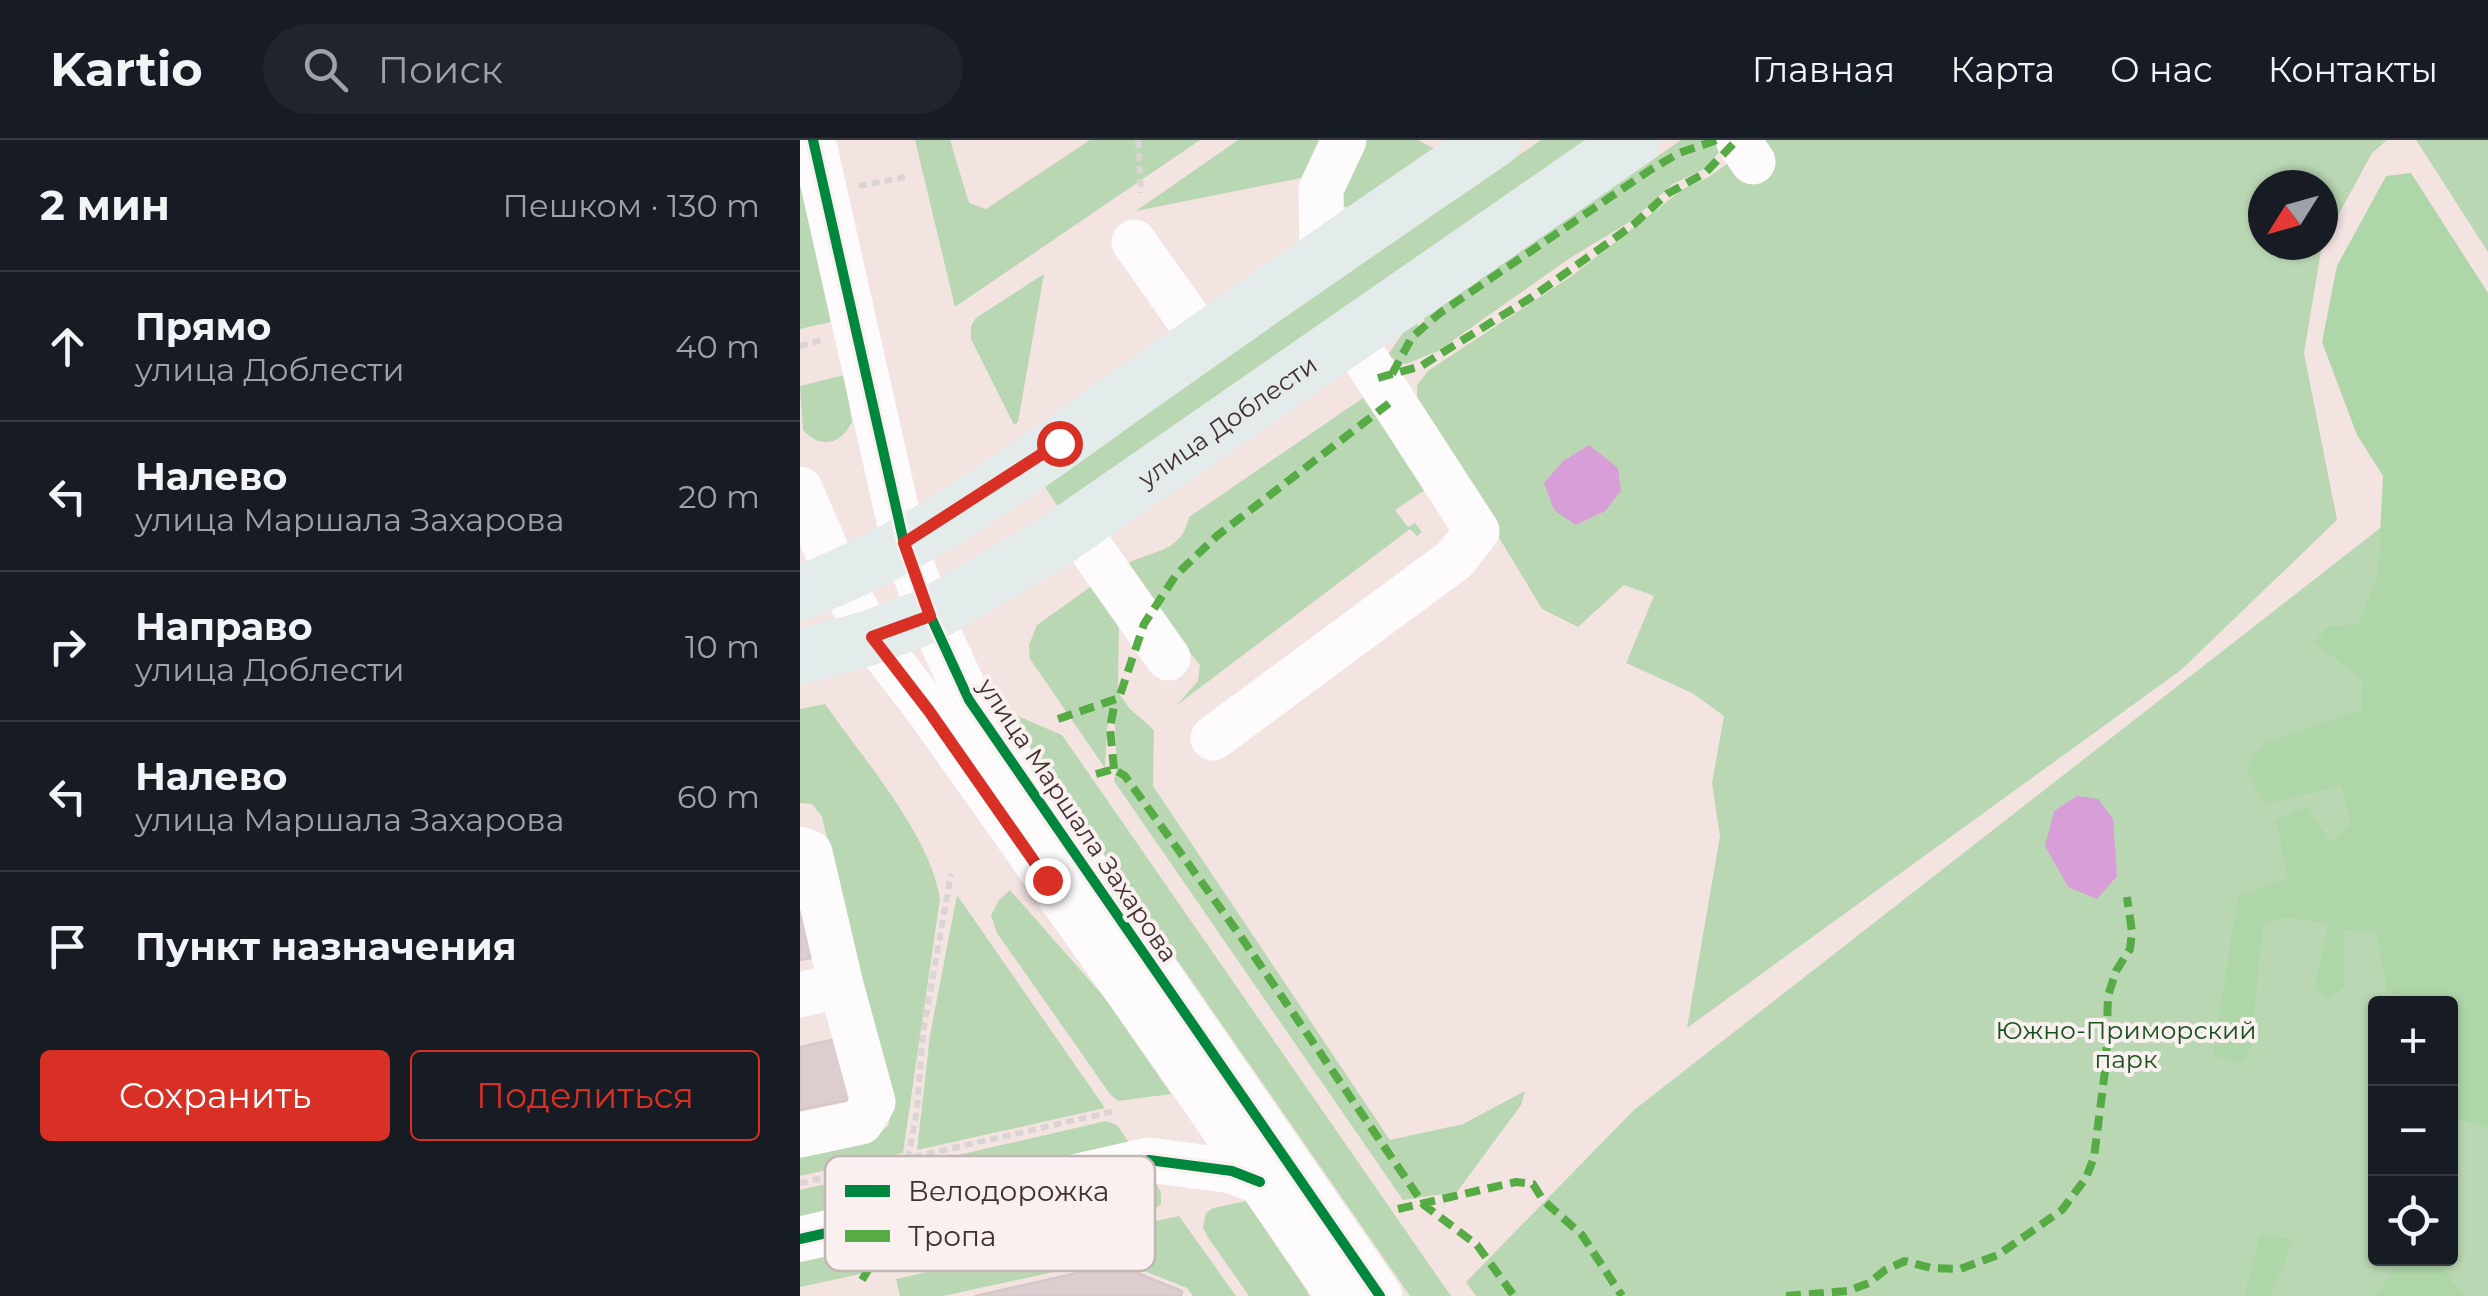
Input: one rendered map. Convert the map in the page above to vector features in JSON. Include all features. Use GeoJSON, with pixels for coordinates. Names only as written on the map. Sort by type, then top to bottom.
{"type":"FeatureCollection","features":[{"type":"Feature","properties":{"kind":"main road"},"geometry":{"type":"LineString","coordinates":[[820,586],[904,543],[1009,478],[1494,140]]}},
{"type":"Feature","properties":{"kind":"main road","name":"улица Доблести"},"geometry":{"type":"LineString","coordinates":[[800,658],[930,616],[1075,526],[1633,140]]}},
{"type":"Feature","properties":{"kind":"street","name":"улица Маршала Захарова"},"geometry":{"type":"LineString","coordinates":[[814,140],[904,543],[930,616],[969,700],[1380,1296]]}},
{"type":"Feature","properties":{"kind":"street"},"geometry":{"type":"LineString","coordinates":[[1322,258],[1320,189],[1344,140]]}},
{"type":"Feature","properties":{"kind":"street"},"geometry":{"type":"LineString","coordinates":[[1134,242],[1204,341]]}},
{"type":"Feature","properties":{"kind":"street"},"geometry":{"type":"LineString","coordinates":[[1214,738],[1454,560],[1477,531],[1350,335]]}},
{"type":"Feature","properties":{"kind":"street"},"geometry":{"type":"LineString","coordinates":[[800,489],[820,586],[872,637],[929,711],[1184,1070],[1334,1291]]}},
{"type":"Feature","properties":{"kind":"street"},"geometry":{"type":"LineString","coordinates":[[1075,526],[1168,658]]}},
{"type":"Feature","properties":{"kind":"street"},"geometry":{"type":"LineString","coordinates":[[800,849],[810,853],[821,990],[873,1102],[861,1122],[800,1135]]}},
{"type":"Feature","properties":{"kind":"street"},"geometry":{"type":"LineString","coordinates":[[1155,1158],[1184,1118],[1184,1070]]}},
{"type":"Feature","properties":{"kind":"street"},"geometry":{"type":"LineString","coordinates":[[1155,1160],[1232,1171],[1260,1182]]}},
{"type":"Feature","properties":{"kind":"street"},"geometry":{"type":"LineString","coordinates":[[800,1239],[825,1233]]}},
{"type":"Feature","properties":{"kind":"path"},"geometry":{"type":"LineString","coordinates":[[1138,140],[1141,193]]}},
{"type":"Feature","properties":{"kind":"path"},"geometry":{"type":"LineString","coordinates":[[858,186],[906,177]]}},
{"type":"Feature","properties":{"kind":"path"},"geometry":{"type":"LineString","coordinates":[[908,1156],[923,1033],[951,874]]}},
{"type":"Feature","properties":{"kind":"path"},"geometry":{"type":"LineString","coordinates":[[921,1156],[1115,1110]]}},
{"type":"Feature","properties":{"kind":"path"},"geometry":{"type":"LineString","coordinates":[[800,1183],[825,1177]]}},
{"type":"Feature","properties":{"kind":"green space"},"geometry":{"type":"Polygon","coordinates":[[[915,140],[950,140],[969,203],[986,209],[1090,140],[1200,140],[955,307],[915,140]]]}},
{"type":"Feature","properties":{"kind":"green space"},"geometry":{"type":"Polygon","coordinates":[[[1238,140],[1324,140],[1306,177],[1136,211],[1238,140]]]}},
{"type":"Feature","properties":{"kind":"green space"},"geometry":{"type":"Polygon","coordinates":[[[1364,140],[1418,140],[1435,149],[1349,208],[1339,205],[1339,191],[1364,140]]]}},
{"type":"Feature","properties":{"kind":"green space"},"geometry":{"type":"Polygon","coordinates":[[[1541,140],[1588,140],[1058,507],[1043,484],[1541,140]]]}},
{"type":"Feature","properties":{"kind":"green space"},"geometry":{"type":"Polygon","coordinates":[[[1681,140],[1720,140],[1724,146],[1706,168],[1673,184],[1631,221],[1570,258],[1438,351],[1406,364],[1387,356],[1403,333],[1417,324],[1420,327],[1425,323],[1423,319],[1681,140]]]}},
{"type":"Feature","properties":{"kind":"green space"},"geometry":{"type":"Polygon","coordinates":[[[1761,140],[2387,140],[2372,153],[2338,215],[2338,170],[2248,170],[2248,260],[2320,260],[2304,353],[2337,520],[2181,670],[1687,1028],[1720,836],[1712,783],[1724,716],[1692,693],[1626,663],[1654,596],[1624,585],[1578,627],[1542,609],[1417,401],[1417,385],[1428,371],[1573,275],[1683,189],[1707,178],[1761,140]]]}},
{"type":"Feature","properties":{"kind":"green space"},"geometry":{"type":"Polygon","coordinates":[[[2416,140],[2488,140],[2488,252],[2416,140]]]}},
{"type":"Feature","properties":{"kind":"green space"},"geometry":{"type":"Polygon","coordinates":[[[2411,173],[2488,293],[2488,1128],[2458,1119],[2458,996],[2388,993],[2376,933],[2344,930],[2344,987],[2329,999],[2315,988],[2328,924],[2286,917],[2263,924],[2251,1048],[2241,1064],[2213,1055],[2238,897],[2288,878],[2276,820],[2307,806],[2331,843],[2351,823],[2341,786],[2263,804],[2246,768],[2263,744],[2361,710],[2363,680],[2314,643],[2328,627],[2358,624],[2378,576],[2383,476],[2357,435],[2322,342],[2337,266],[2386,176],[2411,173]]]}},
{"type":"Feature","properties":{"kind":"green space"},"geometry":{"type":"Polygon","coordinates":[[[800,182],[831,322],[800,329],[800,182]]]}},
{"type":"Feature","properties":{"kind":"green space"},"geometry":{"type":"Polygon","coordinates":[[[1044,274],[1018,422],[1014,425],[971,339],[971,326],[976,318],[1044,274]]]}},
{"type":"Feature","properties":{"kind":"green space"},"geometry":{"type":"Polygon","coordinates":[[[844,375],[852,422],[836,440],[816,440],[803,430],[800,386],[844,375]]]}},
{"type":"Feature","properties":{"kind":"green space"},"geometry":{"type":"Polygon","coordinates":[[[1363,398],[1428,488],[1395,510],[1408,527],[1415,523],[1422,532],[1417,536],[1410,529],[1177,705],[1198,681],[1200,665],[1120,568],[1170,546],[1185,530],[1189,517],[1363,398]]]}},
{"type":"Feature","properties":{"kind":"green space","name":"Южно-Приморский парк"},"geometry":{"type":"Polygon","coordinates":[[[2488,444],[2488,1296],[1476,1296],[1466,1282],[1634,1110],[2488,444]]]}},
{"type":"Feature","properties":{"kind":"green space"},"geometry":{"type":"Polygon","coordinates":[[[1100,580],[1119,609],[1118,692],[1154,730],[1153,786],[1390,1140],[1463,1124],[1525,1091],[1521,1105],[1457,1192],[1403,1200],[1114,781],[1114,709],[1107,729],[1105,768],[1030,659],[1029,645],[1037,625],[1100,580]]]}},
{"type":"Feature","properties":{"kind":"green space"},"geometry":{"type":"Polygon","coordinates":[[[825,704],[909,824],[934,875],[940,899],[903,1153],[825,1156],[825,1170],[800,1176],[800,1152],[881,1132],[888,1126],[892,1112],[822,817],[812,804],[800,803],[800,709],[825,704]]]}},
{"type":"Feature","properties":{"kind":"green space"},"geometry":{"type":"Polygon","coordinates":[[[1004,710],[1062,735],[1451,1296],[1410,1296],[1004,710]]]}},
{"type":"Feature","properties":{"kind":"green space"},"geometry":{"type":"Polygon","coordinates":[[[1010,890],[1105,998],[1171,1094],[1118,1101],[1110,1094],[997,933],[991,915],[1010,890]]]}},
{"type":"Feature","properties":{"kind":"green space"},"geometry":{"type":"Polygon","coordinates":[[[957,895],[1105,1108],[917,1150],[930,1035],[957,895]]]}},
{"type":"Feature","properties":{"kind":"green space"},"geometry":{"type":"Polygon","coordinates":[[[1106,1121],[1117,1125],[1132,1147],[1089,1156],[954,1156],[1106,1121]]]}},
{"type":"Feature","properties":{"kind":"green space"},"geometry":{"type":"Polygon","coordinates":[[[1155,1181],[1161,1193],[1161,1204],[1155,1209],[1155,1181]]]}},
{"type":"Feature","properties":{"kind":"green space"},"geometry":{"type":"Polygon","coordinates":[[[825,1184],[825,1212],[800,1217],[800,1190],[825,1184]]]}},
{"type":"Feature","properties":{"kind":"green space"},"geometry":{"type":"Polygon","coordinates":[[[1246,1201],[1309,1296],[1249,1296],[1207,1236],[1203,1227],[1206,1213],[1246,1201]]]}},
{"type":"Feature","properties":{"kind":"green space"},"geometry":{"type":"Polygon","coordinates":[[[1179,1216],[1236,1296],[1193,1296],[1187,1288],[1144,1271],[1155,1271],[1155,1221],[1179,1216]]]}},
{"type":"Feature","properties":{"kind":"green space"},"geometry":{"type":"Polygon","coordinates":[[[2260,1234],[2293,1240],[2271,1296],[2244,1296],[2260,1234]]]}},
{"type":"Feature","properties":{"kind":"green space"},"geometry":{"type":"Polygon","coordinates":[[[825,1257],[825,1271],[866,1271],[800,1287],[800,1262],[825,1257]]]}},
{"type":"Feature","properties":{"kind":"green space"},"geometry":{"type":"Polygon","coordinates":[[[2401,1266],[2440,1266],[2464,1296],[2376,1296],[2393,1270],[2401,1266]]]}},
{"type":"Feature","properties":{"kind":"green space"},"geometry":{"type":"Polygon","coordinates":[[[932,1271],[1059,1271],[943,1296],[900,1296],[896,1279],[932,1271]]]}},
{"type":"Feature","properties":{"kind":"shaded area"},"geometry":{"type":"Polygon","coordinates":[[[1589,445],[1618,468],[1621,491],[1605,511],[1576,525],[1554,510],[1544,483],[1563,461],[1589,445]]]}},
{"type":"Feature","properties":{"kind":"shaded area"},"geometry":{"type":"Polygon","coordinates":[[[2077,796],[2098,799],[2113,819],[2117,876],[2097,899],[2068,887],[2045,846],[2054,811],[2077,796]]]}},
{"type":"Feature","properties":{"kind":"building"},"geometry":{"type":"Polygon","coordinates":[[[800,910],[811,958],[800,960],[800,910]]]}},
{"type":"Feature","properties":{"kind":"building"},"geometry":{"type":"Polygon","coordinates":[[[841,1038],[854,1099],[800,1110],[800,1047],[841,1038]]]}},
{"type":"Feature","properties":{"kind":"building"},"geometry":{"type":"Polygon","coordinates":[[[1086,1271],[1132,1271],[1182,1291],[1181,1296],[975,1296],[1086,1271]]]}},
{"type":"Feature","properties":{"kind":"marked path"},"geometry":{"type":"LineString","coordinates":[[1392,374],[1412,337],[1440,313],[1650,170],[1679,153],[1717,140]]}},
{"type":"Feature","properties":{"kind":"marked path"},"geometry":{"type":"LineString","coordinates":[[1378,378],[1421,366],[1532,297],[1633,225],[1667,194],[1705,173],[1737,140]]}},
{"type":"Feature","properties":{"kind":"marked path"},"geometry":{"type":"LineString","coordinates":[[1058,719],[1119,698],[1144,624],[1176,575],[1218,535],[1392,401]]}},
{"type":"Feature","properties":{"kind":"marked path"},"geometry":{"type":"LineString","coordinates":[[1114,769],[1110,728],[1115,701]]}},
{"type":"Feature","properties":{"kind":"marked path"},"geometry":{"type":"LineString","coordinates":[[1096,774],[1114,769],[1125,776],[1239,934],[1424,1205],[1477,1245],[1514,1296]]}},
{"type":"Feature","properties":{"kind":"marked path"},"geometry":{"type":"LineString","coordinates":[[1786,1296],[1848,1291],[1905,1261],[1931,1268],[1960,1269],[1998,1255],[2062,1210],[2086,1178],[2094,1157],[2106,1063],[2108,996],[2116,971],[2130,949],[2127,897]]}},
{"type":"Feature","properties":{"kind":"marked path"},"geometry":{"type":"LineString","coordinates":[[1398,1209],[1516,1182],[1533,1184],[1543,1200],[1582,1235],[1622,1296]]}},
{"type":"Feature","properties":{"kind":"marked path"},"geometry":{"type":"LineString","coordinates":[[862,1280],[867,1271]]}},
{"type":"Feature","properties":{"kind":"cycle path"},"geometry":{"type":"LineString","coordinates":[[813,140],[904,543],[930,615],[969,700],[1380,1296]]}},
{"type":"Feature","properties":{"kind":"cycle path"},"geometry":{"type":"LineString","coordinates":[[1155,1161],[1232,1171],[1260,1182]]}},
{"type":"Feature","properties":{"kind":"cycle path"},"geometry":{"type":"LineString","coordinates":[[800,1239],[825,1233]]}},
{"type":"Feature","properties":{"kind":"route"},"geometry":{"type":"LineString","coordinates":[[1047,880],[929,711],[872,637],[930,616],[904,543],[1059,443]]}}]}
